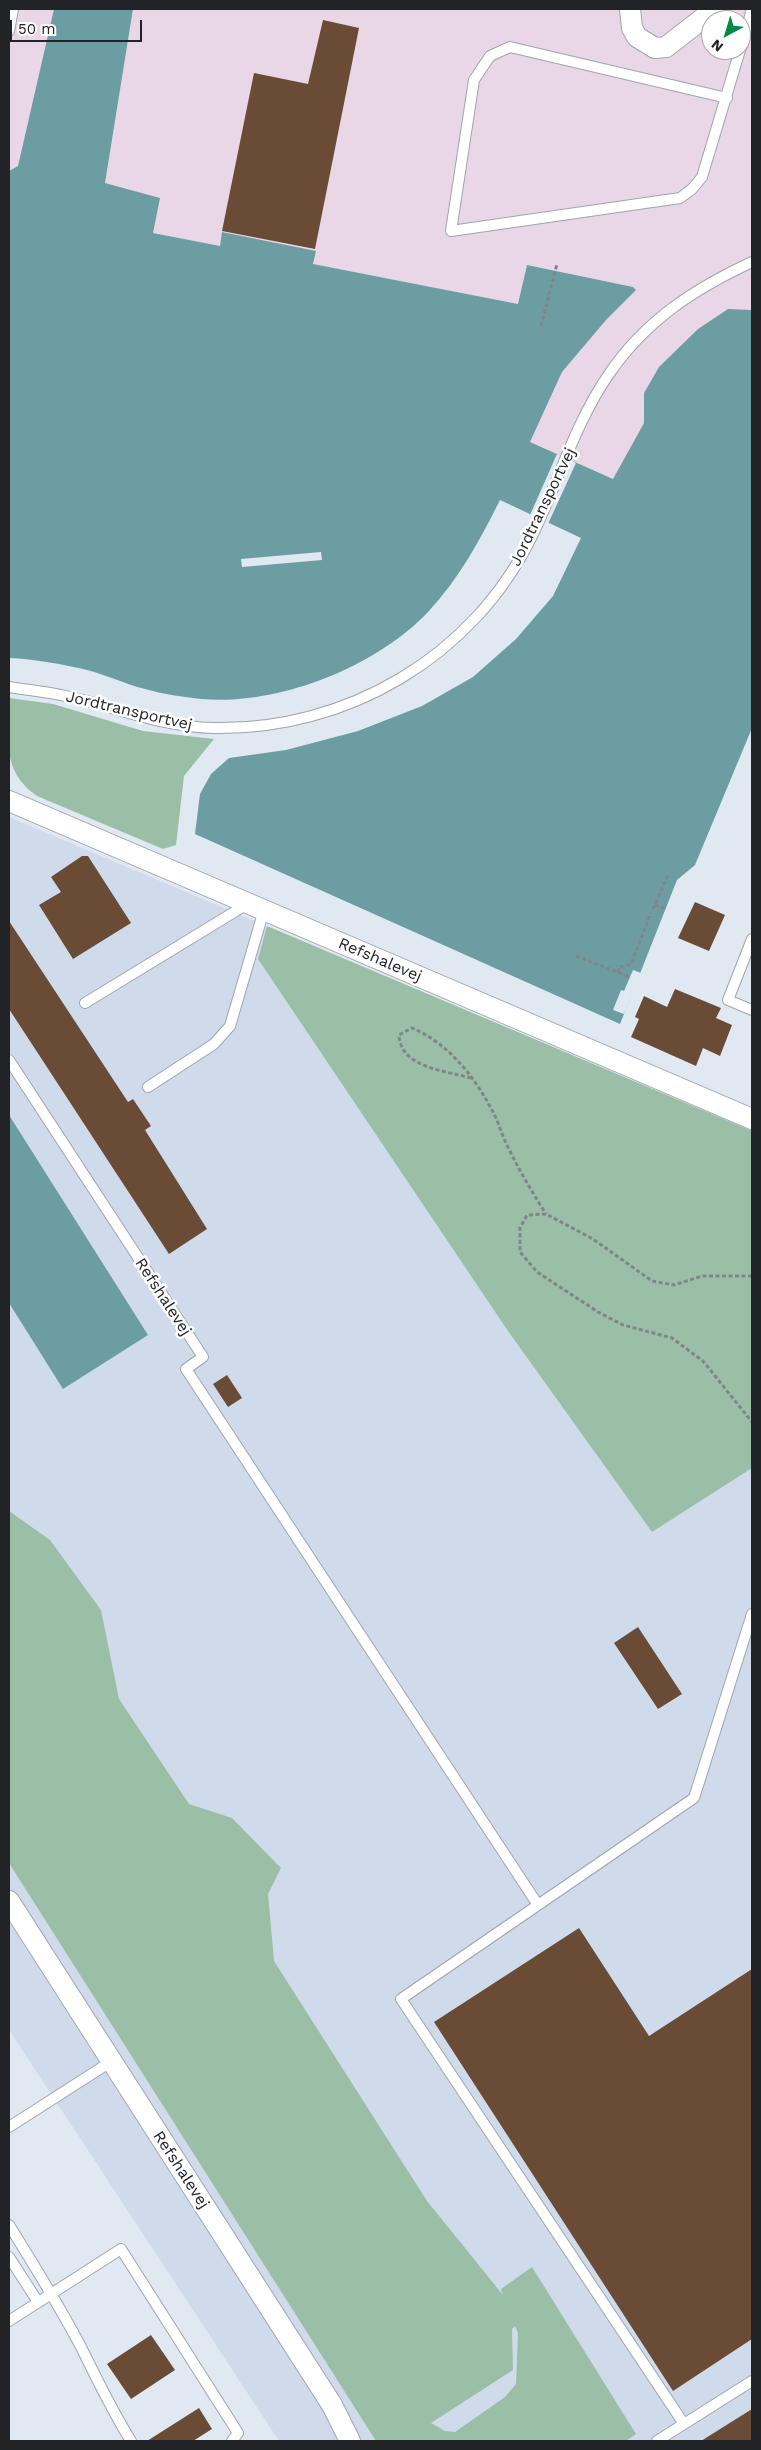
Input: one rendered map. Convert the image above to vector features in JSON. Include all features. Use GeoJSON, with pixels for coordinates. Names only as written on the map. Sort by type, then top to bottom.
{"type":"FeatureCollection","features":[{"type":"Feature","properties":{"kind":"street"},"geometry":{"type":"LineString","coordinates":[[630,9],[632,28],[637,37],[656,48],[666,47],[715,9]]}},
{"type":"Feature","properties":{"kind":"street","name":"Refshalevej"},"geometry":{"type":"LineString","coordinates":[[11,799],[256,907],[752,1119]]}},
{"type":"Feature","properties":{"kind":"street","name":"Refshalevej"},"geometry":{"type":"LineString","coordinates":[[9,1901],[332,2405],[350,2441]]}},
{"type":"Feature","properties":{"kind":"lane"},"geometry":{"type":"LineString","coordinates":[[9,31],[13,9]]}},
{"type":"Feature","properties":{"kind":"lane"},"geometry":{"type":"LineString","coordinates":[[727,98],[510,47],[499,50],[490,56],[474,80],[450,231],[680,198],[692,189],[702,176],[727,98],[738,60]]}},
{"type":"Feature","properties":{"kind":"lane","name":"Jordtransportvej"},"geometry":{"type":"LineString","coordinates":[[9,687],[67,696],[177,726],[214,728],[276,725],[323,714],[351,704],[403,678],[444,649],[483,612],[515,566],[539,520],[592,404],[609,374],[644,331],[696,290],[752,262]]}},
{"type":"Feature","properties":{"kind":"lane"},"geometry":{"type":"LineString","coordinates":[[85,1003],[256,907]]}},
{"type":"Feature","properties":{"kind":"lane"},"geometry":{"type":"LineString","coordinates":[[148,1087],[214,1044],[230,1026],[256,907]]}},
{"type":"Feature","properties":{"kind":"lane"},"geometry":{"type":"LineString","coordinates":[[752,939],[728,1000],[752,1010]]}},
{"type":"Feature","properties":{"kind":"lane","name":"Refshalevej"},"geometry":{"type":"LineString","coordinates":[[9,1060],[203,1357],[186,1369],[538,1905]]}},
{"type":"Feature","properties":{"kind":"lane"},"geometry":{"type":"LineString","coordinates":[[684,2424],[401,1999],[694,1798],[752,1614]]}},
{"type":"Feature","properties":{"kind":"lane"},"geometry":{"type":"LineString","coordinates":[[9,2127],[112,2061]]}},
{"type":"Feature","properties":{"kind":"lane"},"geometry":{"type":"LineString","coordinates":[[9,2225],[81,2346],[112,2412],[131,2441]]}},
{"type":"Feature","properties":{"kind":"lane"},"geometry":{"type":"LineString","coordinates":[[9,2321],[121,2249],[238,2433],[232,2441]]}},
{"type":"Feature","properties":{"kind":"lane"},"geometry":{"type":"LineString","coordinates":[[9,2257],[38,2302]]}},
{"type":"Feature","properties":{"kind":"lane"},"geometry":{"type":"LineString","coordinates":[[657,2441],[752,2381]]}},
{"type":"Feature","properties":{"kind":"path"},"geometry":{"type":"LineString","coordinates":[[541,326],[557,264]]}},
{"type":"Feature","properties":{"kind":"path"},"geometry":{"type":"LineString","coordinates":[[666,909],[654,907],[668,875]]}},
{"type":"Feature","properties":{"kind":"path"},"geometry":{"type":"LineString","coordinates":[[618,973],[620,967],[631,964],[651,913]]}},
{"type":"Feature","properties":{"kind":"path"},"geometry":{"type":"LineString","coordinates":[[576,956],[630,977]]}},
{"type":"Feature","properties":{"kind":"path"},"geometry":{"type":"LineString","coordinates":[[471,1078],[424,1065],[407,1057],[400,1045],[399,1036],[412,1028],[428,1034],[453,1055],[471,1078],[493,1111],[522,1174],[546,1214]]}},
{"type":"Feature","properties":{"kind":"path"},"geometry":{"type":"LineString","coordinates":[[752,1276],[702,1276],[674,1284],[652,1281],[593,1238],[546,1214],[527,1215],[520,1228],[520,1252],[537,1272],[623,1326],[672,1338],[703,1361],[752,1422]]}},
{"type":"Feature","properties":{"kind":"shaded area"},"geometry":{"type":"Polygon","coordinates":[[[9,9],[54,9],[18,166],[9,171],[9,9]]]}},
{"type":"Feature","properties":{"kind":"shaded area"},"geometry":{"type":"Polygon","coordinates":[[[133,9],[752,9],[752,310],[728,309],[644,393],[644,423],[614,479],[530,442],[562,372],[606,320],[635,290],[633,287],[528,265],[518,304],[313,264],[316,251],[222,232],[220,246],[152,233],[160,198],[105,183],[133,9]]]}},
{"type":"Feature","properties":{"kind":"shaded area"},"geometry":{"type":"Polygon","coordinates":[[[9,817],[752,1132],[752,2441],[279,2441],[9,2030],[9,817]]]}},
{"type":"Feature","properties":{"kind":"green space"},"geometry":{"type":"Polygon","coordinates":[[[9,698],[53,704],[143,731],[214,739],[184,776],[176,845],[163,849],[37,796],[25,786],[17,775],[9,752],[9,698]]]}},
{"type":"Feature","properties":{"kind":"green space"},"geometry":{"type":"Polygon","coordinates":[[[267,926],[752,1131],[752,1468],[652,1532],[508,1331],[258,959],[267,926]]]}},
{"type":"Feature","properties":{"kind":"green space"},"geometry":{"type":"Polygon","coordinates":[[[9,1511],[50,1540],[101,1610],[119,1699],[189,1804],[232,1818],[281,1868],[268,1894],[274,1961],[427,2201],[503,2295],[501,2289],[532,2267],[636,2434],[626,2441],[376,2441],[9,1863],[9,1511]],[[515,2326],[512,2329],[513,2370],[431,2423],[445,2431],[455,2432],[505,2397],[516,2384],[518,2333],[515,2326]]]}},
{"type":"Feature","properties":{"kind":"water"},"geometry":{"type":"Polygon","coordinates":[[[54,9],[133,9],[105,183],[160,198],[153,233],[220,246],[222,232],[316,251],[313,264],[518,304],[527,265],[633,287],[636,290],[606,320],[562,372],[530,442],[613,479],[644,423],[644,393],[659,367],[698,329],[728,309],[752,310],[752,728],[695,865],[677,880],[620,1024],[195,834],[200,794],[211,774],[229,758],[286,750],[358,731],[422,706],[473,677],[516,639],[553,596],[581,538],[500,500],[477,544],[450,586],[428,612],[406,632],[354,666],[324,679],[262,696],[231,700],[180,696],[138,687],[77,668],[9,658],[9,171],[18,166],[54,9]]]}},
{"type":"Feature","properties":{"kind":"water"},"geometry":{"type":"Polygon","coordinates":[[[9,1115],[148,1335],[63,1389],[9,1303],[9,1115]]]}},
{"type":"Feature","properties":{"kind":"pier"},"geometry":{"type":"Polygon","coordinates":[[[557,454],[576,463],[548,524],[530,515],[557,454]]]}},
{"type":"Feature","properties":{"kind":"pier"},"geometry":{"type":"Polygon","coordinates":[[[321,552],[322,560],[242,567],[241,559],[321,552]]]}},
{"type":"Feature","properties":{"kind":"pier"},"geometry":{"type":"Polygon","coordinates":[[[633,970],[641,973],[624,1014],[613,1010],[621,990],[624,991],[633,970]]]}},
{"type":"Feature","properties":{"kind":"building"},"geometry":{"type":"Polygon","coordinates":[[[323,20],[359,28],[315,249],[222,231],[254,73],[308,84],[323,20]]]}},
{"type":"Feature","properties":{"kind":"building"},"geometry":{"type":"Polygon","coordinates":[[[82,856],[88,856],[131,923],[73,959],[39,905],[61,892],[51,877],[82,856]]]}},
{"type":"Feature","properties":{"kind":"building"},"geometry":{"type":"Polygon","coordinates":[[[695,902],[725,915],[709,951],[678,938],[695,902]]]}},
{"type":"Feature","properties":{"kind":"building"},"geometry":{"type":"Polygon","coordinates":[[[9,921],[128,1102],[133,1099],[151,1126],[145,1130],[207,1229],[169,1254],[9,1009],[9,921]]]}},
{"type":"Feature","properties":{"kind":"building"},"geometry":{"type":"Polygon","coordinates":[[[675,989],[721,1008],[716,1018],[732,1025],[720,1056],[703,1048],[696,1066],[631,1037],[639,1019],[635,1017],[644,996],[667,1007],[675,989]]]}},
{"type":"Feature","properties":{"kind":"building"},"geometry":{"type":"Polygon","coordinates":[[[227,1375],[242,1398],[228,1407],[213,1384],[227,1375]]]}},
{"type":"Feature","properties":{"kind":"building"},"geometry":{"type":"Polygon","coordinates":[[[638,1627],[682,1694],[658,1709],[614,1643],[638,1627]]]}},
{"type":"Feature","properties":{"kind":"building"},"geometry":{"type":"Polygon","coordinates":[[[579,1928],[649,2036],[752,1969],[752,2339],[673,2391],[434,2022],[579,1928]]]}},
{"type":"Feature","properties":{"kind":"building"},"geometry":{"type":"Polygon","coordinates":[[[151,2335],[175,2370],[131,2399],[107,2364],[151,2335]]]}},
{"type":"Feature","properties":{"kind":"building"},"geometry":{"type":"Polygon","coordinates":[[[199,2408],[212,2429],[193,2441],[147,2441],[199,2408]]]}},
{"type":"Feature","properties":{"kind":"building"},"geometry":{"type":"Polygon","coordinates":[[[752,2409],[752,2441],[701,2441],[752,2409]]]}}]}
